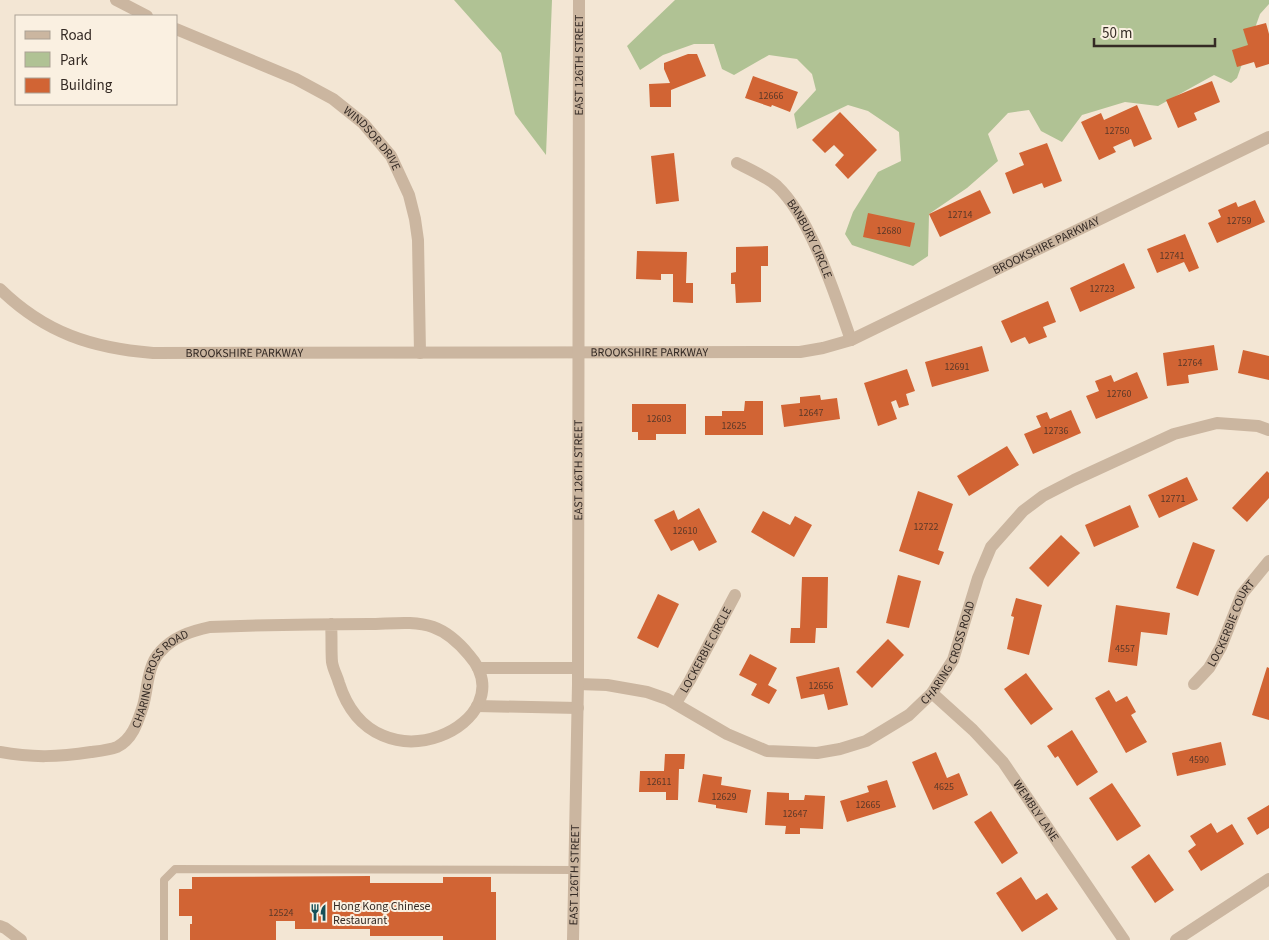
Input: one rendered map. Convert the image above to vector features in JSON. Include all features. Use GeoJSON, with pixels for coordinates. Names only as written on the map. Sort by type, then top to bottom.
{"type":"FeatureCollection","features":[{"type":"Feature","properties":{"kind":"street"},"geometry":{"type":"LineString","coordinates":[[116,0],[145,15]]}},
{"type":"Feature","properties":{"kind":"street","name":"EAST 126TH STREET"},"geometry":{"type":"LineString","coordinates":[[573,940],[578,708],[577,352],[579,0]]}},
{"type":"Feature","properties":{"kind":"street","name":"WINDSOR DRIVE"},"geometry":{"type":"LineString","coordinates":[[178,30],[325,94],[348,109],[363,123],[391,156],[409,195],[416,219],[420,352]]}},
{"type":"Feature","properties":{"kind":"street","name":"BROOKSHIRE PARKWAY"},"geometry":{"type":"LineString","coordinates":[[0,289],[28,313],[52,328],[105,348],[126,351],[153,353],[800,352],[850,340],[1269,137]]}},
{"type":"Feature","properties":{"kind":"street","name":"BANBURY CIRCLE"},"geometry":{"type":"LineString","coordinates":[[737,163],[776,185],[796,209],[813,241],[850,340]]}},
{"type":"Feature","properties":{"kind":"street","name":"CHARING CROSS ROAD"},"geometry":{"type":"LineString","coordinates":[[578,684],[607,685],[647,692],[676,703],[728,734],[767,751],[817,753],[866,742],[909,715],[932,693],[953,660],[978,578],[991,547],[1023,511],[1043,496],[1074,480],[1174,434],[1217,423],[1258,426],[1269,430]]}},
{"type":"Feature","properties":{"kind":"street","name":"LOCKERBIE COURT"},"geometry":{"type":"LineString","coordinates":[[1194,684],[1209,668],[1221,647],[1242,594],[1269,561]]}},
{"type":"Feature","properties":{"kind":"street","name":"LOCKERBIE CIRCLE"},"geometry":{"type":"LineString","coordinates":[[676,703],[735,595]]}},
{"type":"Feature","properties":{"kind":"street","name":"CHARING CROSS ROAD"},"geometry":{"type":"LineString","coordinates":[[0,752],[28,757],[51,757],[102,751],[118,746],[130,735],[137,724],[151,669],[158,653],[172,640],[191,631],[210,627],[331,624],[412,624],[433,627],[455,641],[475,662],[482,675],[483,686],[480,701],[472,715],[439,738],[424,741],[405,741],[387,738],[367,726],[352,712],[343,695],[332,662],[331,624]]}},
{"type":"Feature","properties":{"kind":"street"},"geometry":{"type":"LineString","coordinates":[[478,668],[578,668]]}},
{"type":"Feature","properties":{"kind":"street","name":"WEMBLY LANE"},"geometry":{"type":"LineString","coordinates":[[932,693],[973,730],[1003,762],[1124,940]]}},
{"type":"Feature","properties":{"kind":"street"},"geometry":{"type":"LineString","coordinates":[[477,706],[578,708]]}},
{"type":"Feature","properties":{"kind":"street"},"geometry":{"type":"LineString","coordinates":[[1176,940],[1269,879]]}},
{"type":"Feature","properties":{"kind":"street"},"geometry":{"type":"LineString","coordinates":[[0,926],[21,940]]}},
{"type":"Feature","properties":{"kind":"lane"},"geometry":{"type":"LineString","coordinates":[[164,940],[164,880],[175,869],[575,870]]}},
{"type":"Feature","properties":{"kind":"green space"},"geometry":{"type":"Polygon","coordinates":[[[454,0],[552,0],[546,155],[515,114],[501,53],[454,0]]]}},
{"type":"Feature","properties":{"kind":"green space"},"geometry":{"type":"Polygon","coordinates":[[[675,0],[1269,0],[1269,4],[1260,14],[1237,78],[1231,83],[1214,75],[1158,106],[1125,102],[1082,115],[1062,142],[1041,131],[1029,110],[1008,113],[988,134],[998,161],[967,188],[929,214],[928,256],[913,266],[852,245],[845,234],[853,212],[878,172],[901,161],[899,132],[868,111],[848,105],[797,129],[794,114],[816,90],[812,74],[797,59],[769,55],[734,75],[722,69],[714,44],[694,44],[663,55],[640,70],[627,46],[675,0]]]}},
{"type":"Feature","properties":{"kind":"building"},"geometry":{"type":"Polygon","coordinates":[[[1266,23],[1269,34],[1269,64],[1256,68],[1254,62],[1237,67],[1232,50],[1248,45],[1243,29],[1266,23]]]}},
{"type":"Feature","properties":{"kind":"building"},"geometry":{"type":"Polygon","coordinates":[[[688,54],[697,54],[706,76],[671,90],[671,107],[650,107],[649,84],[670,83],[664,69],[664,63],[688,54]]]}},
{"type":"Feature","properties":{"kind":"building"},"geometry":{"type":"Polygon","coordinates":[[[753,76],[798,92],[790,112],[745,98],[753,76]]]}},
{"type":"Feature","properties":{"kind":"building"},"geometry":{"type":"Polygon","coordinates":[[[1212,81],[1220,102],[1194,113],[1197,120],[1178,128],[1166,100],[1212,81]]]}},
{"type":"Feature","properties":{"kind":"building"},"geometry":{"type":"Polygon","coordinates":[[[1137,105],[1152,139],[1134,147],[1131,139],[1113,147],[1116,152],[1099,160],[1081,122],[1101,113],[1104,120],[1137,105]]]}},
{"type":"Feature","properties":{"kind":"building"},"geometry":{"type":"Polygon","coordinates":[[[840,112],[877,150],[848,179],[835,165],[844,155],[834,145],[825,153],[812,140],[840,112]]]}},
{"type":"Feature","properties":{"kind":"building"},"geometry":{"type":"Polygon","coordinates":[[[1047,143],[1062,181],[1044,188],[1042,183],[1013,194],[1005,173],[1024,165],[1019,153],[1047,143]]]}},
{"type":"Feature","properties":{"kind":"building"},"geometry":{"type":"Polygon","coordinates":[[[674,153],[679,201],[656,204],[651,156],[674,153]]]}},
{"type":"Feature","properties":{"kind":"building"},"geometry":{"type":"Polygon","coordinates":[[[980,190],[991,213],[940,237],[929,214],[980,190]]]}},
{"type":"Feature","properties":{"kind":"building"},"geometry":{"type":"Polygon","coordinates":[[[1255,200],[1265,222],[1217,243],[1208,223],[1221,217],[1218,210],[1236,202],[1238,207],[1255,200]]]}},
{"type":"Feature","properties":{"kind":"building"},"geometry":{"type":"Polygon","coordinates":[[[868,213],[915,223],[910,247],[863,237],[868,213]]]}},
{"type":"Feature","properties":{"kind":"building"},"geometry":{"type":"Polygon","coordinates":[[[1185,234],[1199,268],[1189,272],[1184,262],[1157,273],[1147,249],[1185,234]]]}},
{"type":"Feature","properties":{"kind":"building"},"geometry":{"type":"Polygon","coordinates":[[[768,246],[768,266],[761,266],[761,302],[736,303],[735,284],[731,284],[731,273],[736,272],[736,247],[768,246]]]}},
{"type":"Feature","properties":{"kind":"building"},"geometry":{"type":"Polygon","coordinates":[[[637,251],[687,252],[686,283],[693,283],[693,303],[673,302],[673,274],[661,274],[661,280],[636,279],[637,251]]]}},
{"type":"Feature","properties":{"kind":"building"},"geometry":{"type":"Polygon","coordinates":[[[1124,263],[1135,288],[1080,312],[1070,288],[1124,263]]]}},
{"type":"Feature","properties":{"kind":"building"},"geometry":{"type":"Polygon","coordinates":[[[1048,301],[1056,322],[1043,327],[1047,337],[1029,344],[1025,337],[1011,343],[1001,321],[1048,301]]]}},
{"type":"Feature","properties":{"kind":"building"},"geometry":{"type":"Polygon","coordinates":[[[1214,345],[1218,370],[1188,375],[1189,383],[1167,386],[1163,353],[1214,345]]]}},
{"type":"Feature","properties":{"kind":"building"},"geometry":{"type":"Polygon","coordinates":[[[982,346],[989,371],[932,387],[925,362],[982,346]]]}},
{"type":"Feature","properties":{"kind":"building"},"geometry":{"type":"Polygon","coordinates":[[[1243,350],[1269,356],[1269,380],[1238,373],[1243,350]]]}},
{"type":"Feature","properties":{"kind":"building"},"geometry":{"type":"Polygon","coordinates":[[[907,369],[915,391],[906,394],[909,405],[899,408],[896,400],[891,402],[897,419],[878,426],[864,383],[907,369]]]}},
{"type":"Feature","properties":{"kind":"building"},"geometry":{"type":"Polygon","coordinates":[[[1137,372],[1148,398],[1096,419],[1086,396],[1099,391],[1095,381],[1111,375],[1114,382],[1137,372]]]}},
{"type":"Feature","properties":{"kind":"building"},"geometry":{"type":"Polygon","coordinates":[[[820,395],[821,400],[837,398],[840,419],[784,427],[781,405],[800,403],[800,397],[820,395]]]}},
{"type":"Feature","properties":{"kind":"building"},"geometry":{"type":"Polygon","coordinates":[[[745,401],[763,401],[763,435],[705,435],[705,416],[722,416],[722,411],[744,411],[745,401]]]}},
{"type":"Feature","properties":{"kind":"building"},"geometry":{"type":"Polygon","coordinates":[[[632,404],[686,404],[686,434],[656,434],[656,440],[638,440],[638,432],[632,432],[632,404]]]}},
{"type":"Feature","properties":{"kind":"building"},"geometry":{"type":"Polygon","coordinates":[[[1071,410],[1081,433],[1033,454],[1024,434],[1041,427],[1036,416],[1047,412],[1050,419],[1071,410]]]}},
{"type":"Feature","properties":{"kind":"building"},"geometry":{"type":"Polygon","coordinates":[[[1007,446],[1019,465],[969,496],[957,476],[1007,446]]]}},
{"type":"Feature","properties":{"kind":"building"},"geometry":{"type":"Polygon","coordinates":[[[1267,471],[1269,473],[1269,498],[1247,522],[1232,508],[1267,471]]]}},
{"type":"Feature","properties":{"kind":"building"},"geometry":{"type":"Polygon","coordinates":[[[1187,477],[1198,500],[1159,518],[1148,495],[1187,477]]]}},
{"type":"Feature","properties":{"kind":"building"},"geometry":{"type":"Polygon","coordinates":[[[918,491],[953,504],[938,550],[944,552],[939,565],[899,551],[918,491]]]}},
{"type":"Feature","properties":{"kind":"building"},"geometry":{"type":"Polygon","coordinates":[[[1130,505],[1139,527],[1094,547],[1085,525],[1130,505]]]}},
{"type":"Feature","properties":{"kind":"building"},"geometry":{"type":"Polygon","coordinates":[[[699,508],[717,542],[699,551],[693,540],[671,551],[654,520],[674,510],[678,520],[699,508]]]}},
{"type":"Feature","properties":{"kind":"building"},"geometry":{"type":"Polygon","coordinates":[[[763,511],[790,525],[795,516],[812,525],[794,557],[751,532],[763,511]]]}},
{"type":"Feature","properties":{"kind":"building"},"geometry":{"type":"Polygon","coordinates":[[[1061,535],[1080,553],[1048,587],[1029,568],[1061,535]]]}},
{"type":"Feature","properties":{"kind":"building"},"geometry":{"type":"Polygon","coordinates":[[[1193,542],[1215,550],[1198,596],[1176,588],[1193,542]]]}},
{"type":"Feature","properties":{"kind":"building"},"geometry":{"type":"Polygon","coordinates":[[[898,575],[921,581],[909,628],[886,623],[898,575]]]}},
{"type":"Feature","properties":{"kind":"building"},"geometry":{"type":"Polygon","coordinates":[[[802,577],[828,577],[827,628],[816,628],[815,643],[790,643],[791,628],[800,628],[802,577]]]}},
{"type":"Feature","properties":{"kind":"building"},"geometry":{"type":"Polygon","coordinates":[[[658,594],[679,604],[658,648],[637,638],[658,594]]]}},
{"type":"Feature","properties":{"kind":"building"},"geometry":{"type":"Polygon","coordinates":[[[1016,598],[1042,605],[1029,655],[1007,649],[1014,617],[1011,616],[1016,598]]]}},
{"type":"Feature","properties":{"kind":"building"},"geometry":{"type":"Polygon","coordinates":[[[1116,605],[1170,613],[1167,635],[1141,632],[1137,666],[1108,662],[1116,605]]]}},
{"type":"Feature","properties":{"kind":"building"},"geometry":{"type":"Polygon","coordinates":[[[888,639],[904,655],[872,688],[856,672],[888,639]]]}},
{"type":"Feature","properties":{"kind":"building"},"geometry":{"type":"Polygon","coordinates":[[[750,654],[777,668],[768,685],[777,690],[769,704],[751,695],[757,684],[739,675],[750,654]]]}},
{"type":"Feature","properties":{"kind":"building"},"geometry":{"type":"Polygon","coordinates":[[[839,667],[848,705],[828,710],[824,694],[801,699],[796,677],[839,667]]]}},
{"type":"Feature","properties":{"kind":"building"},"geometry":{"type":"Polygon","coordinates":[[[1267,667],[1269,668],[1269,720],[1252,715],[1267,667]]]}},
{"type":"Feature","properties":{"kind":"building"},"geometry":{"type":"Polygon","coordinates":[[[1026,673],[1053,709],[1031,725],[1004,689],[1026,673]]]}},
{"type":"Feature","properties":{"kind":"building"},"geometry":{"type":"Polygon","coordinates":[[[1109,690],[1116,702],[1127,696],[1136,712],[1131,715],[1147,742],[1126,753],[1095,698],[1109,690]]]}},
{"type":"Feature","properties":{"kind":"building"},"geometry":{"type":"Polygon","coordinates":[[[1072,730],[1098,772],[1077,786],[1058,756],[1055,758],[1047,746],[1072,730]]]}},
{"type":"Feature","properties":{"kind":"building"},"geometry":{"type":"Polygon","coordinates":[[[1221,742],[1226,765],[1177,776],[1172,753],[1221,742]]]}},
{"type":"Feature","properties":{"kind":"building"},"geometry":{"type":"Polygon","coordinates":[[[936,752],[947,778],[959,773],[968,795],[933,810],[912,762],[936,752]]]}},
{"type":"Feature","properties":{"kind":"building"},"geometry":{"type":"Polygon","coordinates":[[[665,754],[685,754],[684,769],[679,769],[678,800],[666,800],[666,792],[639,792],[640,771],[664,771],[665,754]]]}},
{"type":"Feature","properties":{"kind":"building"},"geometry":{"type":"Polygon","coordinates":[[[703,774],[722,777],[721,785],[751,790],[747,813],[716,808],[716,805],[698,802],[703,774]]]}},
{"type":"Feature","properties":{"kind":"building"},"geometry":{"type":"Polygon","coordinates":[[[887,780],[896,807],[847,822],[840,801],[869,792],[867,786],[887,780]]]}},
{"type":"Feature","properties":{"kind":"building"},"geometry":{"type":"Polygon","coordinates":[[[1112,783],[1141,826],[1117,841],[1089,798],[1112,783]]]}},
{"type":"Feature","properties":{"kind":"building"},"geometry":{"type":"Polygon","coordinates":[[[767,792],[789,793],[789,800],[804,800],[805,795],[825,796],[823,829],[800,828],[800,834],[785,834],[786,826],[765,825],[767,792]]]}},
{"type":"Feature","properties":{"kind":"building"},"geometry":{"type":"Polygon","coordinates":[[[1269,805],[1269,828],[1257,835],[1247,818],[1269,805]]]}},
{"type":"Feature","properties":{"kind":"building"},"geometry":{"type":"Polygon","coordinates":[[[991,811],[1018,853],[1002,864],[974,822],[991,811]]]}},
{"type":"Feature","properties":{"kind":"building"},"geometry":{"type":"Polygon","coordinates":[[[1211,823],[1217,833],[1232,824],[1244,844],[1201,871],[1188,851],[1196,845],[1190,836],[1211,823]]]}},
{"type":"Feature","properties":{"kind":"building"},"geometry":{"type":"Polygon","coordinates":[[[1149,854],[1174,890],[1155,903],[1131,867],[1149,854]]]}},
{"type":"Feature","properties":{"kind":"building"},"geometry":{"type":"Polygon","coordinates":[[[370,876],[370,883],[443,883],[443,877],[491,877],[491,892],[496,892],[496,940],[443,940],[443,936],[370,936],[370,929],[295,929],[295,921],[276,921],[276,940],[190,940],[192,916],[179,916],[179,889],[192,889],[192,877],[370,876]]]}},
{"type":"Feature","properties":{"kind":"building"},"geometry":{"type":"Polygon","coordinates":[[[1021,877],[1036,900],[1047,893],[1058,909],[1022,932],[996,893],[1021,877]]]}},
{"type":"Feature","properties":{"kind":"place","name":"Hong Kong Chinese Restaurant"},"geometry":{"type":"Point","coordinates":[319,913]}}]}
